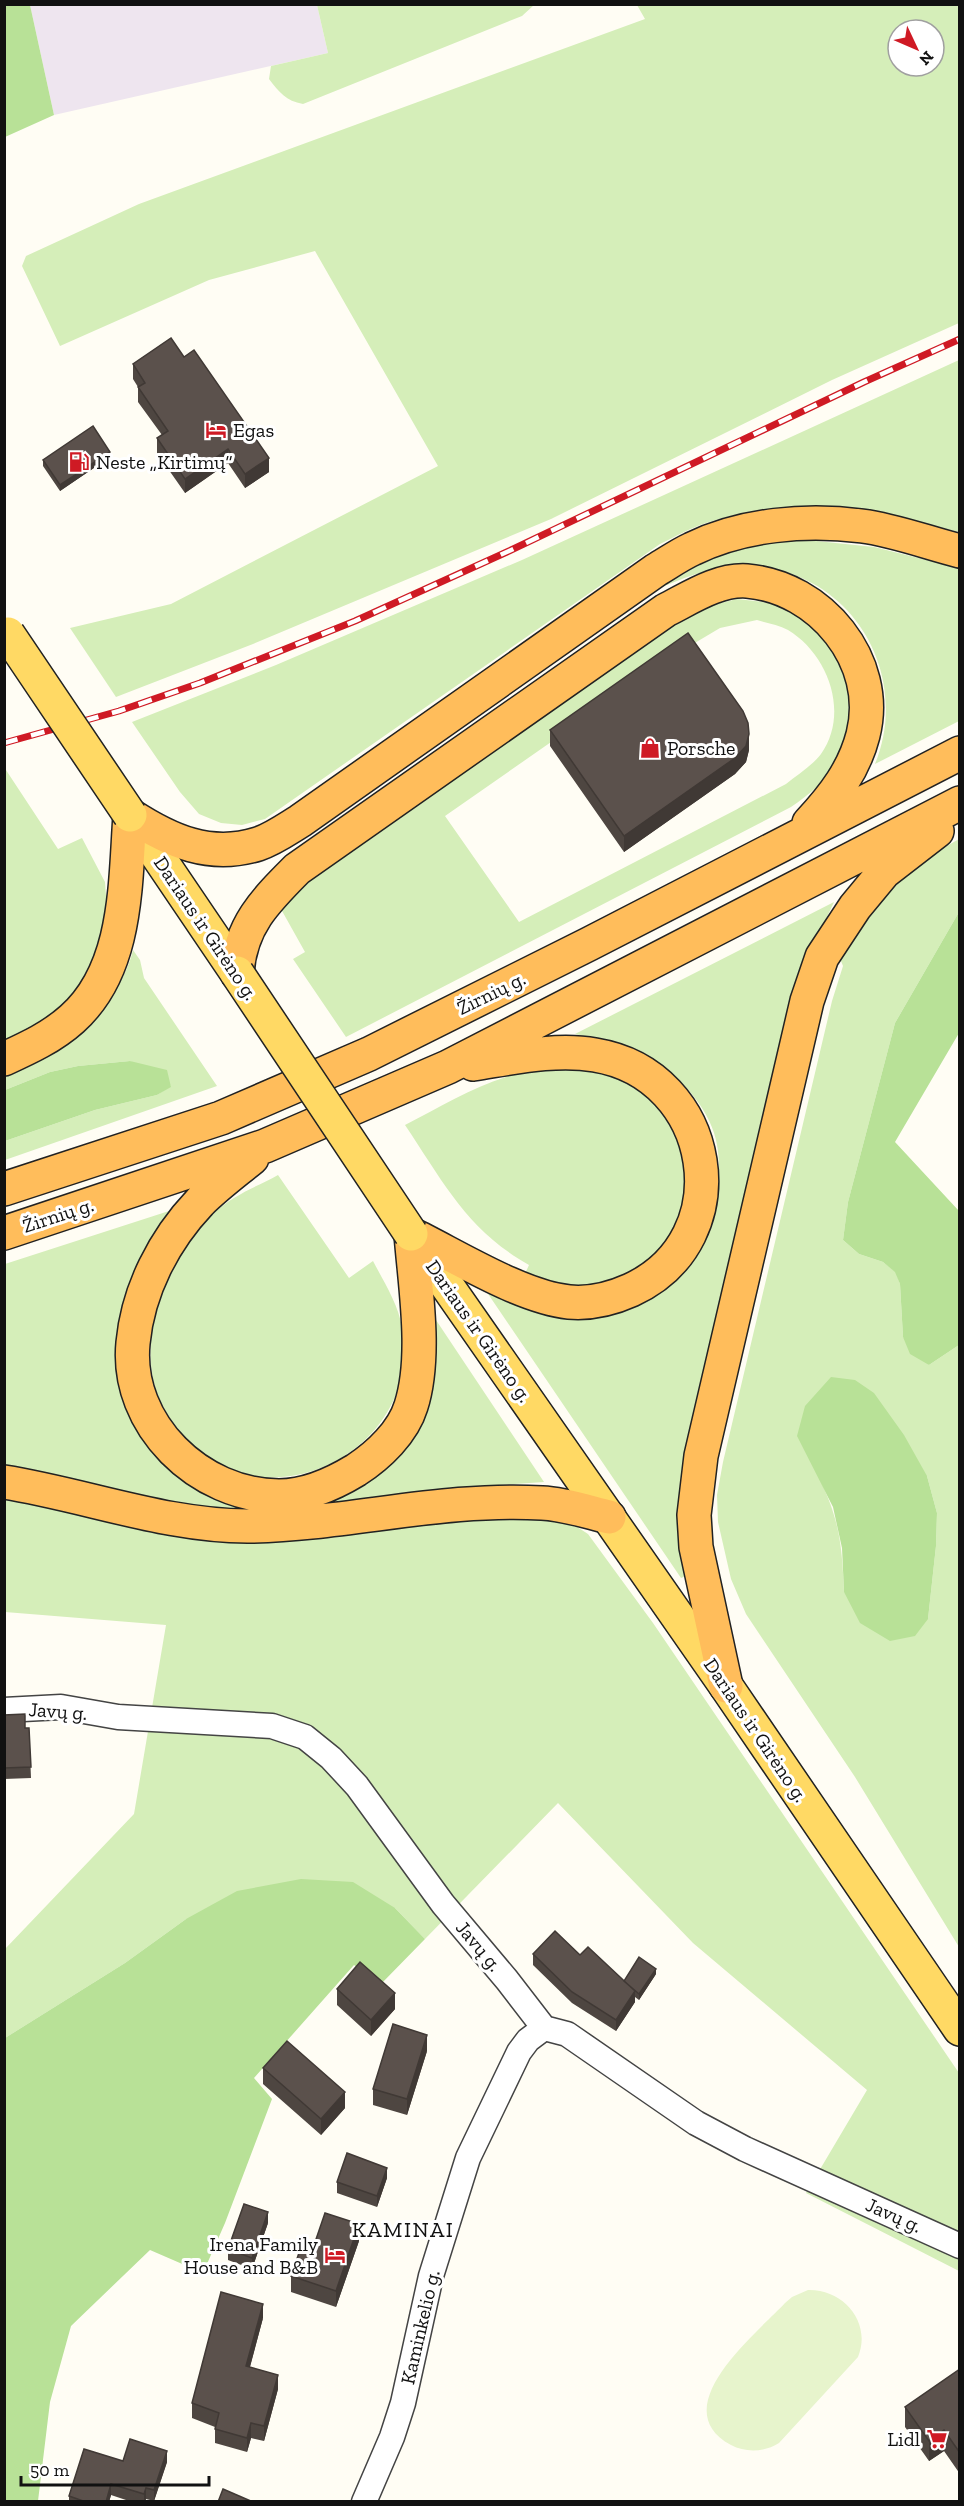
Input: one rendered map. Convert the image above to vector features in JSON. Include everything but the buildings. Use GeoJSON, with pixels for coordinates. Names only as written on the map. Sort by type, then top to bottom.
{"type":"FeatureCollection","features":[{"type":"Feature","properties":{"kind":"highway"},"geometry":{"type":"LineString","coordinates":[[4,1059],[48,1037],[73,1018],[94,992],[110,962],[120,926],[130,815],[177,842],[199,847],[235,849],[260,843],[300,821],[656,570],[692,549],[732,534],[768,527],[812,523],[864,526],[960,551]]}},
{"type":"Feature","properties":{"kind":"highway"},"geometry":{"type":"LineString","coordinates":[[237,973],[238,953],[243,937],[265,901],[297,869],[666,610],[711,587],[745,581],[774,587],[802,598],[828,618],[850,644],[864,676],[866,712],[864,733],[854,762],[836,793],[795,838]]}},
{"type":"Feature","properties":{"kind":"highway","name":"Žirnių g."},"geometry":{"type":"LineString","coordinates":[[4,1189],[221,1118],[369,1054],[589,944],[960,753]]}},
{"type":"Feature","properties":{"kind":"highway","name":"Žirnių g."},"geometry":{"type":"LineString","coordinates":[[4,1233],[265,1146],[448,1067],[960,803]]}},
{"type":"Feature","properties":{"kind":"highway"},"geometry":{"type":"LineString","coordinates":[[726,1686],[696,1547],[694,1515],[701,1456],[807,1001],[822,957],[855,907],[884,872],[960,813]]}},
{"type":"Feature","properties":{"kind":"highway"},"geometry":{"type":"LineString","coordinates":[[411,1234],[523,1290],[569,1302],[594,1301],[614,1297],[650,1281],[662,1270],[688,1236],[699,1206],[702,1173],[697,1140],[683,1112],[656,1081],[637,1069],[594,1054],[562,1054],[448,1067]]}},
{"type":"Feature","properties":{"kind":"highway"},"geometry":{"type":"LineString","coordinates":[[265,1146],[201,1202],[170,1239],[152,1272],[139,1310],[133,1345],[135,1377],[142,1404],[160,1436],[174,1454],[197,1471],[224,1485],[280,1496],[311,1491],[338,1481],[389,1444],[411,1408],[420,1366],[411,1234]]}},
{"type":"Feature","properties":{"kind":"highway"},"geometry":{"type":"LineString","coordinates":[[4,1482],[192,1521],[248,1526],[516,1502],[546,1503],[609,1517]]}},
{"type":"Feature","properties":{"kind":"main road","name":"Dariaus ir Girėno g."},"geometry":{"type":"LineString","coordinates":[[6,631],[411,1234],[726,1686],[960,2029]]}},
{"type":"Feature","properties":{"kind":"street","name":"Javų g."},"geometry":{"type":"LineString","coordinates":[[4,1710],[62,1707],[118,1717],[272,1726],[305,1737],[331,1758],[357,1786],[443,1904],[544,2028],[567,2034],[696,2123],[746,2149],[960,2246]]}},
{"type":"Feature","properties":{"kind":"street","name":"Kaminkelio g."},"geometry":{"type":"LineString","coordinates":[[364,2502],[393,2437],[403,2403],[430,2276],[468,2158],[519,2052],[528,2040],[544,2028]]}},
{"type":"Feature","properties":{"kind":"shaded area"},"geometry":{"type":"Polygon","coordinates":[[[30,5],[317,5],[328,53],[54,115],[30,5]]]}},
{"type":"Feature","properties":{"kind":"green space"},"geometry":{"type":"Polygon","coordinates":[[[317,4],[534,5],[522,16],[303,104],[283,95],[269,79],[271,66],[328,53],[317,4]]]}},
{"type":"Feature","properties":{"kind":"green space"},"geometry":{"type":"Polygon","coordinates":[[[4,5],[30,5],[54,115],[5,137],[4,5]]]}},
{"type":"Feature","properties":{"kind":"green space"},"geometry":{"type":"Polygon","coordinates":[[[637,5],[959,5],[959,323],[832,380],[551,519],[253,644],[116,697],[70,628],[171,604],[438,466],[315,251],[209,280],[60,346],[22,266],[26,256],[139,204],[645,19],[637,5]]]}},
{"type":"Feature","properties":{"kind":"green space"},"geometry":{"type":"Polygon","coordinates":[[[959,360],[959,532],[864,512],[802,507],[739,514],[694,527],[660,544],[265,819],[242,825],[221,823],[199,814],[180,792],[132,722],[276,665],[522,560],[959,360]]]}},
{"type":"Feature","properties":{"kind":"green space"},"geometry":{"type":"Polygon","coordinates":[[[807,540],[874,547],[959,568],[959,721],[875,764],[885,728],[885,692],[877,658],[861,628],[838,602],[810,582],[776,569],[738,566],[706,571],[655,590],[692,567],[727,552],[763,544],[807,540]]]}},
{"type":"Feature","properties":{"kind":"green space"},"geometry":{"type":"Polygon","coordinates":[[[737,599],[778,605],[805,619],[829,642],[843,670],[849,702],[844,746],[841,755],[825,778],[791,807],[346,1037],[293,959],[305,952],[277,902],[674,620],[708,606],[737,599]],[[757,620],[720,628],[683,650],[445,816],[519,922],[786,784],[818,758],[830,738],[834,721],[834,703],[824,669],[802,641],[788,630],[757,620]]]}},
{"type":"Feature","properties":{"kind":"green space"},"geometry":{"type":"Polygon","coordinates":[[[4,767],[58,849],[82,838],[105,882],[108,923],[87,979],[53,1016],[4,1043],[4,767]]]}},
{"type":"Feature","properties":{"kind":"green space"},"geometry":{"type":"Polygon","coordinates":[[[959,839],[959,912],[895,1023],[848,1202],[843,1240],[859,1254],[883,1262],[896,1272],[900,1284],[903,1337],[929,1365],[959,1345],[959,1947],[855,1777],[746,1614],[731,1579],[718,1522],[717,1495],[723,1462],[832,1001],[843,966],[837,951],[907,869],[959,839]],[[927,1476],[820,1480],[832,1508],[839,1534],[844,1592],[928,1619],[937,1513],[927,1476]]]}},
{"type":"Feature","properties":{"kind":"green space"},"geometry":{"type":"Polygon","coordinates":[[[834,902],[803,968],[683,1462],[678,1521],[686,1576],[681,1578],[482,1285],[541,1313],[579,1320],[620,1312],[648,1300],[672,1283],[689,1261],[711,1218],[715,1205],[719,1161],[714,1133],[695,1098],[667,1069],[648,1056],[628,1048],[575,1034],[834,902]]]}},
{"type":"Feature","properties":{"kind":"green space"},"geometry":{"type":"Polygon","coordinates":[[[959,912],[959,1033],[895,1142],[959,1211],[959,1345],[929,1365],[910,1354],[903,1337],[900,1284],[895,1272],[883,1262],[859,1254],[843,1240],[848,1202],[895,1023],[959,912]]]}},
{"type":"Feature","properties":{"kind":"green space"},"geometry":{"type":"Polygon","coordinates":[[[133,950],[140,960],[144,978],[217,1086],[5,1160],[5,1141],[95,1110],[157,1095],[171,1086],[130,1061],[78,1066],[50,1072],[5,1090],[5,1075],[55,1049],[97,1016],[119,984],[133,950]]]}},
{"type":"Feature","properties":{"kind":"green space"},"geometry":{"type":"Polygon","coordinates":[[[130,1061],[167,1070],[171,1087],[157,1095],[95,1110],[5,1141],[5,1090],[50,1072],[78,1066],[130,1061]]]}},
{"type":"Feature","properties":{"kind":"green space"},"geometry":{"type":"Polygon","coordinates":[[[570,1065],[622,1076],[657,1100],[683,1140],[687,1189],[680,1215],[671,1235],[656,1255],[615,1281],[589,1287],[561,1286],[524,1276],[529,1265],[489,1237],[473,1221],[445,1186],[405,1125],[480,1087],[506,1077],[570,1065]]]}},
{"type":"Feature","properties":{"kind":"green space"},"geometry":{"type":"Polygon","coordinates":[[[278,1175],[349,1278],[373,1261],[394,1302],[402,1327],[402,1373],[387,1412],[360,1444],[325,1466],[286,1477],[245,1474],[206,1457],[173,1423],[160,1400],[152,1376],[150,1351],[157,1305],[180,1252],[204,1222],[218,1209],[239,1195],[278,1175]]]}},
{"type":"Feature","properties":{"kind":"green space"},"geometry":{"type":"Polygon","coordinates":[[[169,1211],[135,1272],[121,1311],[120,1359],[138,1426],[152,1451],[173,1472],[205,1494],[230,1504],[363,1484],[430,1311],[544,1482],[456,1488],[269,1511],[181,1506],[5,1468],[5,1264],[169,1211]]]}},
{"type":"Feature","properties":{"kind":"green space"},"geometry":{"type":"Polygon","coordinates":[[[831,1377],[855,1380],[874,1393],[904,1435],[927,1476],[937,1513],[936,1546],[928,1619],[915,1636],[890,1641],[860,1623],[844,1592],[842,1548],[833,1507],[797,1436],[805,1406],[831,1377]]]}},
{"type":"Feature","properties":{"kind":"green space"},"geometry":{"type":"Polygon","coordinates":[[[5,1499],[91,1516],[499,1516],[565,1519],[588,1534],[653,1623],[959,2073],[959,2271],[806,2193],[867,2090],[693,1943],[558,1803],[425,1939],[395,1908],[186,1919],[125,1963],[5,2038],[5,1949],[134,1814],[166,1625],[5,1612],[5,1499]]]}},
{"type":"Feature","properties":{"kind":"green space"},"geometry":{"type":"Polygon","coordinates":[[[301,1879],[353,1882],[395,1908],[425,1939],[380,1985],[354,1965],[254,2078],[272,2099],[225,2223],[203,2273],[150,2250],[71,2326],[50,2402],[38,2501],[5,2502],[5,2038],[125,1963],[186,1919],[237,1891],[301,1879]]]}},
{"type":"Feature","properties":{"kind":"green space"},"geometry":{"type":"Polygon","coordinates":[[[808,2290],[833,2295],[852,2310],[861,2332],[858,2357],[779,2443],[755,2450],[731,2445],[713,2430],[707,2412],[711,2392],[722,2372],[755,2333],[792,2297],[808,2290]]]}},
{"type":"Feature","properties":{"kind":"railway"},"geometry":{"type":"LineString","coordinates":[[4,743],[119,711],[200,683],[355,621],[960,339]]}},
{"type":"Feature","properties":{"kind":"place","name":"Egas"},"geometry":{"type":"Point","coordinates":[216,430]}},
{"type":"Feature","properties":{"kind":"place","name":"Neste „Kirtimų“"},"geometry":{"type":"Point","coordinates":[79,462]}},
{"type":"Feature","properties":{"kind":"place","name":"Porsche"},"geometry":{"type":"Point","coordinates":[650,748]}},
{"type":"Feature","properties":{"kind":"place","name":"Irena Family House and B&B"},"geometry":{"type":"Point","coordinates":[335,2255]}},
{"type":"Feature","properties":{"kind":"place","name":"Lidl"},"geometry":{"type":"Point","coordinates":[937,2439]}},
{"type":"Feature","properties":{"kind":"district","name":"KAMINAI"},"geometry":{"type":"Point","coordinates":[403,2229]}}]}
